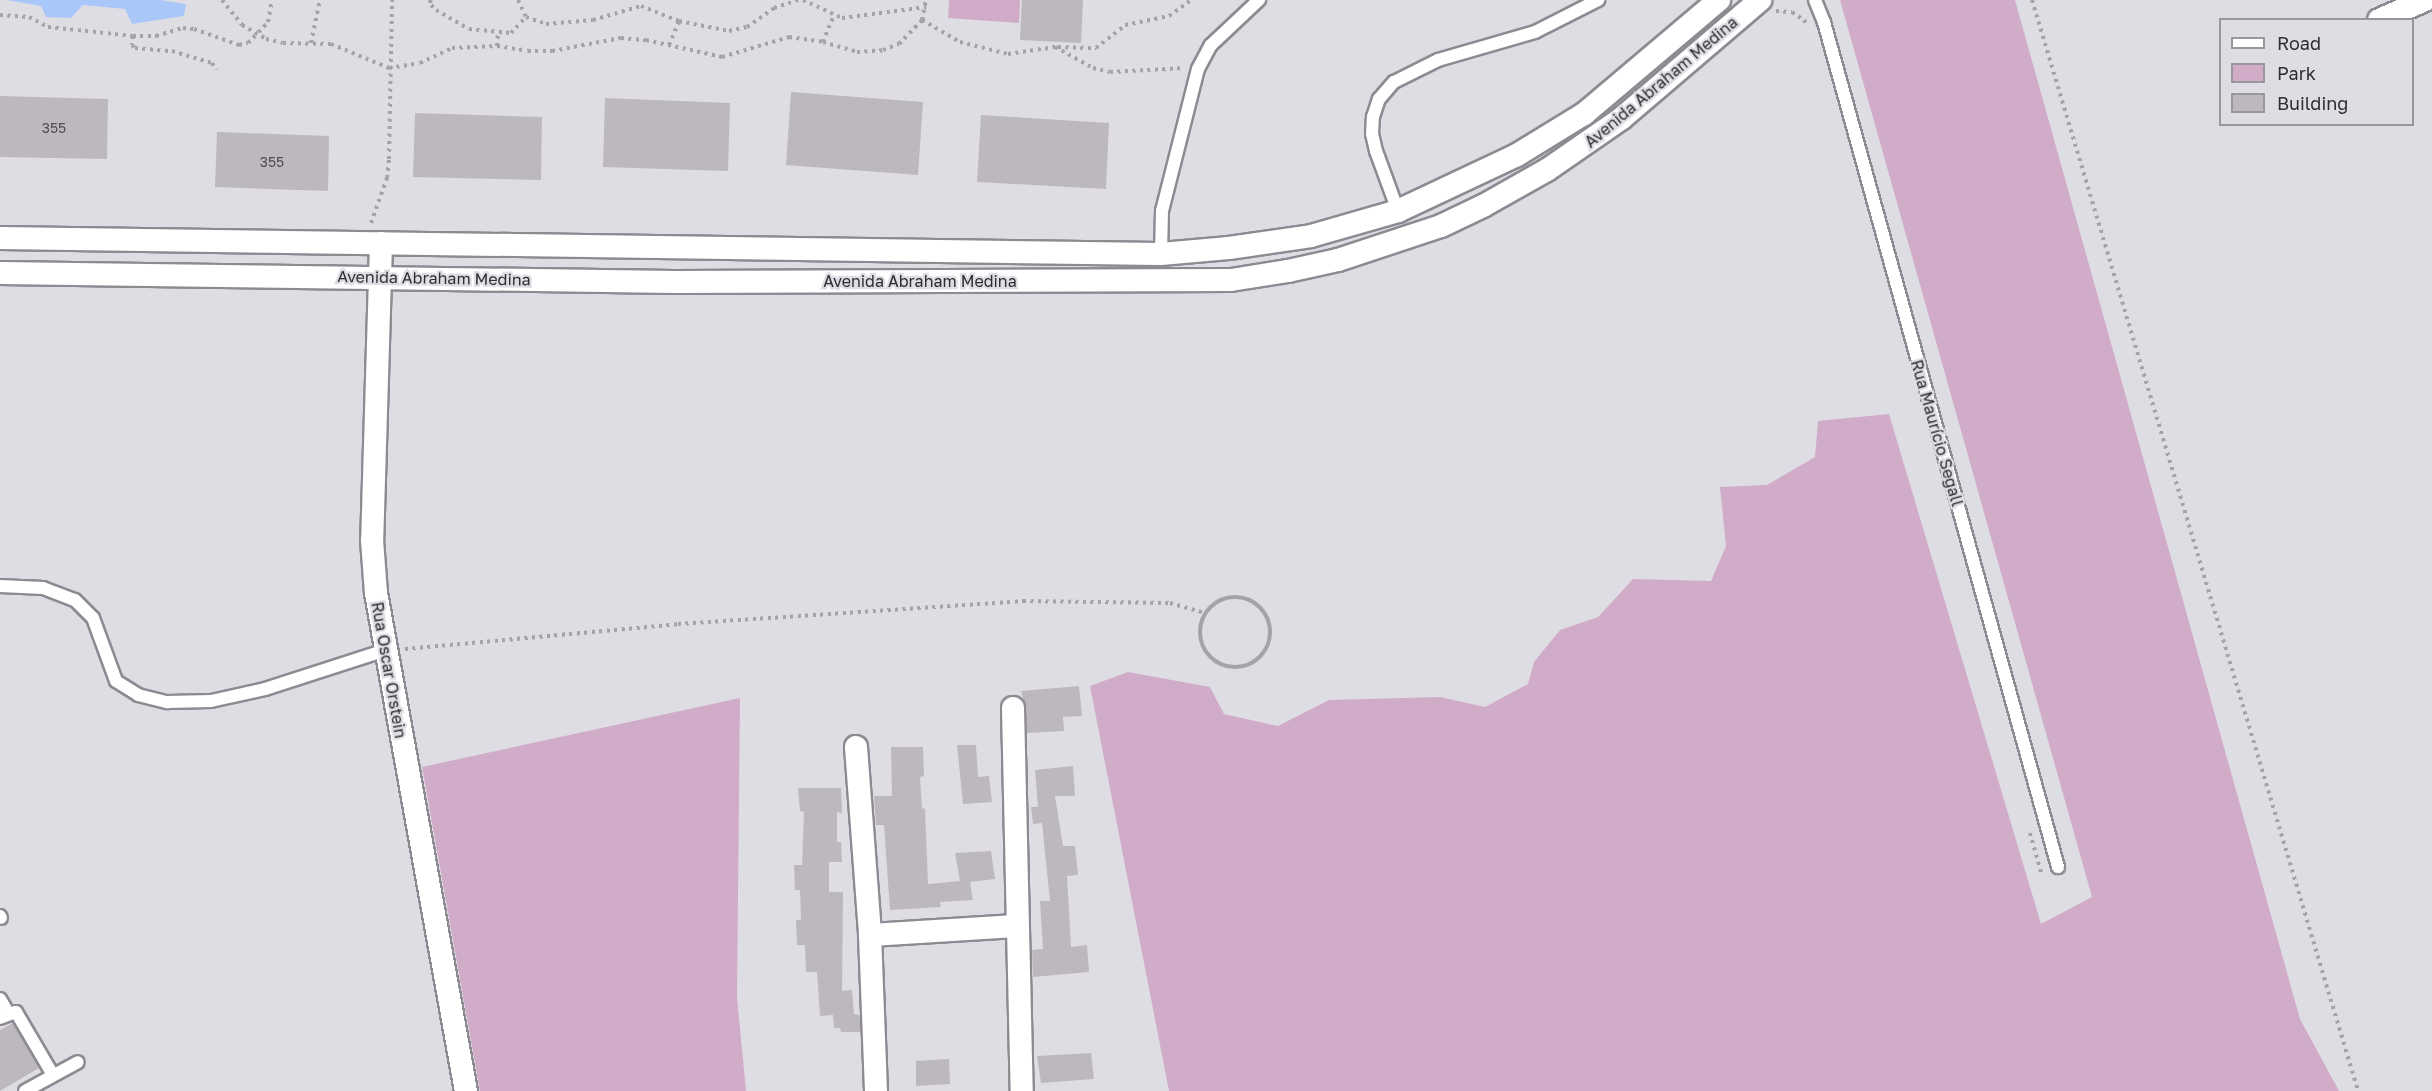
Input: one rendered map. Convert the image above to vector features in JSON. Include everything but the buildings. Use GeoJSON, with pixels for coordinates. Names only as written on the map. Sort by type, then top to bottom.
{"type":"FeatureCollection","features":[{"type":"Feature","properties":{"kind":"street","name":"Avenida Abraham Medina"},"geometry":{"type":"LineString","coordinates":[[0,238],[378,230],[1012,252],[1161,254],[1229,248],[1311,236],[1398,211],[1517,155],[1552,135],[1610,93],[1719,0]]}},
{"type":"Feature","properties":{"kind":"street"},"geometry":{"type":"LineString","coordinates":[[2384,18],[2425,0]]}},
{"type":"Feature","properties":{"kind":"street","name":"Avenida Abraham Medina"},"geometry":{"type":"LineString","coordinates":[[0,273],[675,282],[1231,279],[1338,260],[1441,226],[1483,206],[1582,148],[1766,3]]}},
{"type":"Feature","properties":{"kind":"street","name":"Rua Oscar Orstein"},"geometry":{"type":"LineString","coordinates":[[378,230],[380,278],[372,540],[376,593],[466,1091]]}},
{"type":"Feature","properties":{"kind":"street"},"geometry":{"type":"LineString","coordinates":[[968,281],[978,268],[978,262],[969,251]]}},
{"type":"Feature","properties":{"kind":"street"},"geometry":{"type":"LineString","coordinates":[[1009,281],[1002,276],[1000,264],[1003,257],[1012,252]]}},
{"type":"Feature","properties":{"kind":"street"},"geometry":{"type":"LineString","coordinates":[[1013,708],[1022,1091]]}},
{"type":"Feature","properties":{"kind":"street"},"geometry":{"type":"LineString","coordinates":[[856,747],[870,935],[876,1091]]}},
{"type":"Feature","properties":{"kind":"street"},"geometry":{"type":"LineString","coordinates":[[870,935],[1017,926]]}},
{"type":"Feature","properties":{"kind":"lane"},"geometry":{"type":"LineString","coordinates":[[1161,254],[1162,211],[1197,69],[1211,45],[1258,0]]}},
{"type":"Feature","properties":{"kind":"lane"},"geometry":{"type":"LineString","coordinates":[[1398,211],[1372,134],[1373,117],[1379,99],[1394,82],[1438,60],[1535,32],[1598,0]]}},
{"type":"Feature","properties":{"kind":"lane","name":"Rua Maurício Segall"},"geometry":{"type":"LineString","coordinates":[[1815,0],[1824,22],[2058,867]]}},
{"type":"Feature","properties":{"kind":"lane"},"geometry":{"type":"LineString","coordinates":[[0,586],[43,588],[75,600],[93,618],[116,681],[138,695],[167,702],[212,701],[265,689],[386,650]]}},
{"type":"Feature","properties":{"kind":"lane"},"geometry":{"type":"LineString","coordinates":[[0,999],[4,1016],[16,1012],[20,1016],[53,1075]]}},
{"type":"Feature","properties":{"kind":"lane"},"geometry":{"type":"LineString","coordinates":[[25,1091],[78,1062]]}},
{"type":"Feature","properties":{"kind":"path"},"geometry":{"type":"LineString","coordinates":[[222,0],[242,25],[256,35],[283,44],[311,43],[344,48],[361,58],[389,68],[420,63],[452,48],[497,46],[528,51],[552,51],[621,38],[669,45],[722,57],[789,37],[823,42],[857,52],[883,50],[899,44],[922,20],[926,0]]}},
{"type":"Feature","properties":{"kind":"path"},"geometry":{"type":"LineString","coordinates":[[0,15],[29,17],[48,27],[133,36],[156,36],[183,28],[204,31],[239,45],[248,43],[268,22],[272,0]]}},
{"type":"Feature","properties":{"kind":"path"},"geometry":{"type":"LineString","coordinates":[[311,43],[320,0]]}},
{"type":"Feature","properties":{"kind":"path"},"geometry":{"type":"LineString","coordinates":[[363,223],[378,230],[387,178],[392,0]]}},
{"type":"Feature","properties":{"kind":"path"},"geometry":{"type":"LineString","coordinates":[[430,0],[436,10],[465,28],[498,32],[514,31],[526,17]]}},
{"type":"Feature","properties":{"kind":"path"},"geometry":{"type":"LineString","coordinates":[[518,0],[526,17],[546,24],[593,21],[640,6],[679,21],[739,30],[774,8],[801,0],[834,15],[849,18],[926,7]]}},
{"type":"Feature","properties":{"kind":"path"},"geometry":{"type":"LineString","coordinates":[[922,20],[960,42],[1008,54],[1055,47],[1096,48],[1125,25],[1169,16],[1191,0]]}},
{"type":"Feature","properties":{"kind":"path"},"geometry":{"type":"LineString","coordinates":[[2032,0],[2358,1091]]}},
{"type":"Feature","properties":{"kind":"path"},"geometry":{"type":"LineString","coordinates":[[1766,3],[1778,13],[1792,12],[1804,20],[1810,33]]}},
{"type":"Feature","properties":{"kind":"path"},"geometry":{"type":"LineString","coordinates":[[823,42],[834,15]]}},
{"type":"Feature","properties":{"kind":"path"},"geometry":{"type":"LineString","coordinates":[[669,45],[679,21]]}},
{"type":"Feature","properties":{"kind":"path"},"geometry":{"type":"LineString","coordinates":[[497,46],[498,32]]}},
{"type":"Feature","properties":{"kind":"path"},"geometry":{"type":"LineString","coordinates":[[133,36],[132,45],[135,48],[171,51],[212,63],[216,70]]}},
{"type":"Feature","properties":{"kind":"path"},"geometry":{"type":"LineString","coordinates":[[1055,47],[1093,68],[1110,72],[1197,69]]}},
{"type":"Feature","properties":{"kind":"path"},"geometry":{"type":"LineString","coordinates":[[1241,597],[1254,603],[1264,612],[1269,625],[1269,638],[1264,651],[1255,661],[1242,666],[1228,666],[1216,661],[1206,652],[1200,639],[1200,626],[1205,613],[1215,603],[1227,598],[1241,597]]}},
{"type":"Feature","properties":{"kind":"path"},"geometry":{"type":"LineString","coordinates":[[386,650],[678,624],[1023,601],[1170,603],[1205,613]]}},
{"type":"Feature","properties":{"kind":"path"},"geometry":{"type":"LineString","coordinates":[[2030,830],[2042,876]]}},
{"type":"Feature","properties":{"kind":"green space"},"geometry":{"type":"Polygon","coordinates":[[[949,0],[1020,0],[1019,23],[948,18],[949,0]]]}},
{"type":"Feature","properties":{"kind":"green space"},"geometry":{"type":"Polygon","coordinates":[[[1840,0],[2015,0],[2300,1019],[2339,1091],[1169,1091],[1090,686],[1128,672],[1210,687],[1224,714],[1278,726],[1329,700],[1440,697],[1485,707],[1528,684],[1534,662],[1560,630],[1598,617],[1633,579],[1711,581],[1726,546],[1720,487],[1767,485],[1815,457],[1818,421],[1889,414],[2041,924],[2092,897],[1840,0]]]}},
{"type":"Feature","properties":{"kind":"green space"},"geometry":{"type":"Polygon","coordinates":[[[740,698],[737,997],[746,1091],[480,1091],[422,767],[740,698]]]}},
{"type":"Feature","properties":{"kind":"water"},"geometry":{"type":"Polygon","coordinates":[[[7,0],[160,0],[186,4],[184,16],[132,24],[125,9],[83,5],[71,18],[46,17],[41,6],[7,0]]]}}]}
